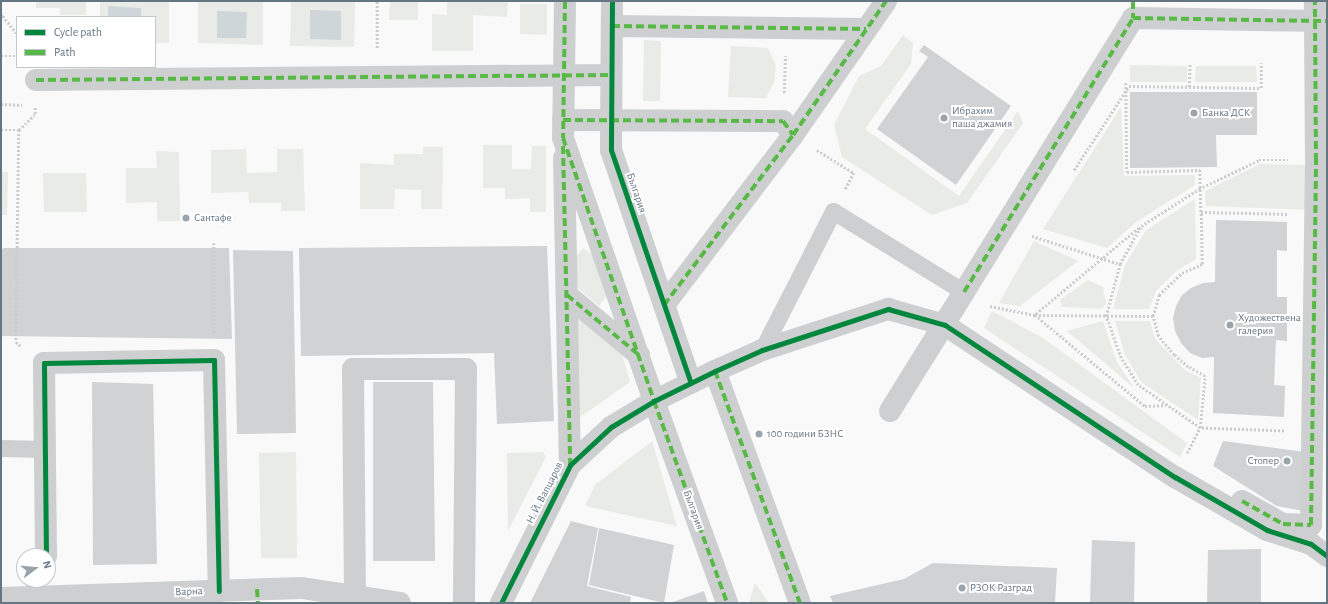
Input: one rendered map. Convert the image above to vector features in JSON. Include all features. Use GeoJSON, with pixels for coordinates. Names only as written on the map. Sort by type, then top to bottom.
{"type":"FeatureCollection","features":[{"type":"Feature","properties":{"kind":"street","name":"България"},"geometry":{"type":"LineString","coordinates":[[565,1],[563,129],[654,401],[727,603]]}},
{"type":"Feature","properties":{"kind":"street","name":"България"},"geometry":{"type":"LineString","coordinates":[[612,1],[610,120],[611,150],[691,383]]}},
{"type":"Feature","properties":{"kind":"street"},"geometry":{"type":"LineString","coordinates":[[664,304],[788,128],[866,29],[886,1]]}},
{"type":"Feature","properties":{"kind":"street"},"geometry":{"type":"LineString","coordinates":[[890,411],[946,325],[964,292],[1133,10],[1320,15],[1315,214],[1311,525],[1283,524],[1242,501]]}},
{"type":"Feature","properties":{"kind":"street"},"geometry":{"type":"LineString","coordinates":[[612,26],[866,29]]}},
{"type":"Feature","properties":{"kind":"street"},"geometry":{"type":"LineString","coordinates":[[36,80],[611,75]]}},
{"type":"Feature","properties":{"kind":"street"},"geometry":{"type":"LineString","coordinates":[[570,465],[563,129],[610,120],[788,128]]}},
{"type":"Feature","properties":{"kind":"street"},"geometry":{"type":"LineString","coordinates":[[567,295],[639,355]]}},
{"type":"Feature","properties":{"kind":"street","name":"Н. Й. Вапцаров"},"geometry":{"type":"LineString","coordinates":[[501,603],[570,465],[611,427],[654,401],[762,350],[888,309],[946,325],[1175,477],[1267,530],[1311,544],[1327,556]]}},
{"type":"Feature","properties":{"kind":"street"},"geometry":{"type":"LineString","coordinates":[[46,548],[44,363],[214,360],[219,591]]}},
{"type":"Feature","properties":{"kind":"street"},"geometry":{"type":"LineString","coordinates":[[355,597],[353,369],[466,369],[464,603]]}},
{"type":"Feature","properties":{"kind":"street"},"geometry":{"type":"LineString","coordinates":[[715,371],[800,603]]}},
{"type":"Feature","properties":{"kind":"street","name":"Варна"},"geometry":{"type":"LineString","coordinates":[[1,598],[46,588],[219,591],[257,596],[302,588],[400,603]]}},
{"type":"Feature","properties":{"kind":"lane"},"geometry":{"type":"LineString","coordinates":[[762,350],[834,211],[964,292]]}},
{"type":"Feature","properties":{"kind":"lane"},"geometry":{"type":"LineString","coordinates":[[1,448],[46,450]]}},
{"type":"Feature","properties":{"kind":"path"},"geometry":{"type":"LineString","coordinates":[[377,77],[378,1]]}},
{"type":"Feature","properties":{"kind":"path"},"geometry":{"type":"LineString","coordinates":[[1,16],[3,16],[16,33]]}},
{"type":"Feature","properties":{"kind":"path"},"geometry":{"type":"LineString","coordinates":[[785,28],[788,128],[854,173],[834,211]]}},
{"type":"Feature","properties":{"kind":"path"},"geometry":{"type":"LineString","coordinates":[[1,56],[16,56]]}},
{"type":"Feature","properties":{"kind":"path"},"geometry":{"type":"LineString","coordinates":[[1190,63],[1190,86]]}},
{"type":"Feature","properties":{"kind":"path"},"geometry":{"type":"LineString","coordinates":[[1070,177],[1129,86],[1262,88],[1260,63]]}},
{"type":"Feature","properties":{"kind":"path"},"geometry":{"type":"LineString","coordinates":[[1126,77],[1127,172],[1200,170],[1202,264],[1182,273],[1169,284],[1159,295],[1152,316],[1158,336],[1174,355],[1188,367],[1205,376],[1200,428],[1175,477]]}},
{"type":"Feature","properties":{"kind":"path"},"geometry":{"type":"LineString","coordinates":[[1,104],[6,104]]}},
{"type":"Feature","properties":{"kind":"path"},"geometry":{"type":"LineString","coordinates":[[16,336],[19,130]]}},
{"type":"Feature","properties":{"kind":"path"},"geometry":{"type":"LineString","coordinates":[[1035,315],[1141,226],[1200,189],[1259,160],[1316,161]]}},
{"type":"Feature","properties":{"kind":"path"},"geometry":{"type":"LineString","coordinates":[[1201,212],[1315,214]]}},
{"type":"Feature","properties":{"kind":"path"},"geometry":{"type":"LineString","coordinates":[[1005,225],[1031,236],[1120,264]]}},
{"type":"Feature","properties":{"kind":"path"},"geometry":{"type":"LineString","coordinates":[[1141,226],[1120,264],[1106,316],[1121,358],[1138,385],[1200,428],[1312,432]]}},
{"type":"Feature","properties":{"kind":"path"},"geometry":{"type":"LineString","coordinates":[[1028,242],[1036,229]]}},
{"type":"Feature","properties":{"kind":"path"},"geometry":{"type":"LineString","coordinates":[[214,243],[214,339]]}},
{"type":"Feature","properties":{"kind":"path"},"geometry":{"type":"LineString","coordinates":[[987,312],[994,300]]}},
{"type":"Feature","properties":{"kind":"path"},"geometry":{"type":"LineString","coordinates":[[990,306],[1035,315],[1152,316]]}},
{"type":"Feature","properties":{"kind":"path"},"geometry":{"type":"LineString","coordinates":[[1035,315],[1145,406],[1166,405]]}},
{"type":"Feature","properties":{"kind":"shaded area"},"geometry":{"type":"Polygon","coordinates":[[[36,1],[86,1],[86,15],[60,15],[60,8],[36,8],[36,1]]]}},
{"type":"Feature","properties":{"kind":"shaded area"},"geometry":{"type":"Polygon","coordinates":[[[100,1],[169,1],[169,43],[156,43],[156,16],[141,16],[140,8],[108,7],[108,16],[100,16],[100,1]]]}},
{"type":"Feature","properties":{"kind":"shaded area"},"geometry":{"type":"Polygon","coordinates":[[[198,1],[263,1],[263,45],[198,43],[198,1]]]}},
{"type":"Feature","properties":{"kind":"shaded area"},"geometry":{"type":"Polygon","coordinates":[[[291,1],[355,1],[354,47],[290,46],[291,1]]]}},
{"type":"Feature","properties":{"kind":"shaded area"},"geometry":{"type":"Polygon","coordinates":[[[390,1],[418,1],[418,20],[389,20],[390,1]]]}},
{"type":"Feature","properties":{"kind":"shaded area"},"geometry":{"type":"Polygon","coordinates":[[[447,1],[508,1],[507,17],[473,15],[473,51],[432,51],[432,14],[447,15],[447,1]]]}},
{"type":"Feature","properties":{"kind":"shaded area"},"geometry":{"type":"Polygon","coordinates":[[[520,4],[547,4],[547,35],[520,34],[520,4]]]}},
{"type":"Feature","properties":{"kind":"shaded area"},"geometry":{"type":"Polygon","coordinates":[[[108,6],[141,8],[141,16],[108,16],[108,6]]]}},
{"type":"Feature","properties":{"kind":"shaded area"},"geometry":{"type":"Polygon","coordinates":[[[310,10],[341,11],[341,40],[310,39],[310,10]]]}},
{"type":"Feature","properties":{"kind":"shaded area"},"geometry":{"type":"Polygon","coordinates":[[[217,11],[247,12],[246,38],[217,38],[217,11]]]}},
{"type":"Feature","properties":{"kind":"shaded area"},"geometry":{"type":"Polygon","coordinates":[[[903,35],[913,43],[911,64],[865,129],[959,196],[1018,111],[1023,123],[967,203],[932,215],[842,157],[834,125],[859,76],[881,66],[903,35]]]}},
{"type":"Feature","properties":{"kind":"shaded area"},"geometry":{"type":"Polygon","coordinates":[[[644,40],[661,41],[660,101],[643,101],[644,40]]]}},
{"type":"Feature","properties":{"kind":"shaded area"},"geometry":{"type":"Polygon","coordinates":[[[731,46],[768,48],[776,65],[774,82],[766,98],[728,97],[731,46]]]}},
{"type":"Feature","properties":{"kind":"shaded area"},"geometry":{"type":"Polygon","coordinates":[[[1130,65],[1187,66],[1187,82],[1130,82],[1130,65]]]}},
{"type":"Feature","properties":{"kind":"shaded area"},"geometry":{"type":"Polygon","coordinates":[[[1196,66],[1256,66],[1257,82],[1195,82],[1196,66]]]}},
{"type":"Feature","properties":{"kind":"shaded area"},"geometry":{"type":"Polygon","coordinates":[[[1121,107],[1124,176],[1195,175],[1195,185],[1136,222],[1107,248],[1043,229],[1121,107]]]}},
{"type":"Feature","properties":{"kind":"shaded area"},"geometry":{"type":"Polygon","coordinates":[[[483,145],[512,145],[512,169],[531,169],[532,146],[546,146],[546,212],[530,212],[530,198],[505,199],[505,188],[483,188],[483,145]]]}},
{"type":"Feature","properties":{"kind":"shaded area"},"geometry":{"type":"Polygon","coordinates":[[[423,147],[443,147],[442,209],[421,209],[421,190],[395,189],[394,209],[360,209],[360,163],[394,165],[394,154],[423,154],[423,147]]]}},
{"type":"Feature","properties":{"kind":"shaded area"},"geometry":{"type":"Polygon","coordinates":[[[246,149],[247,173],[277,172],[277,149],[303,149],[305,211],[281,211],[281,203],[249,203],[248,192],[211,193],[211,150],[246,149]]]}},
{"type":"Feature","properties":{"kind":"shaded area"},"geometry":{"type":"Polygon","coordinates":[[[156,151],[179,152],[180,221],[157,221],[157,202],[126,203],[126,168],[157,168],[156,151]]]}},
{"type":"Feature","properties":{"kind":"shaded area"},"geometry":{"type":"Polygon","coordinates":[[[1260,164],[1311,165],[1311,210],[1206,206],[1205,191],[1260,164]]]}},
{"type":"Feature","properties":{"kind":"shaded area"},"geometry":{"type":"Polygon","coordinates":[[[1,172],[8,172],[7,215],[1,215],[1,172]]]}},
{"type":"Feature","properties":{"kind":"shaded area"},"geometry":{"type":"Polygon","coordinates":[[[43,173],[86,173],[87,212],[44,212],[43,173]]]}},
{"type":"Feature","properties":{"kind":"shaded area"},"geometry":{"type":"Polygon","coordinates":[[[1195,199],[1196,259],[1176,271],[1156,291],[1149,309],[1113,309],[1125,265],[1146,230],[1195,199]]]}},
{"type":"Feature","properties":{"kind":"shaded area"},"geometry":{"type":"Polygon","coordinates":[[[1034,241],[1078,261],[1020,306],[999,303],[1034,241]]]}},
{"type":"Feature","properties":{"kind":"shaded area"},"geometry":{"type":"Polygon","coordinates":[[[583,248],[592,254],[606,296],[599,306],[578,288],[575,258],[583,248]]]}},
{"type":"Feature","properties":{"kind":"shaded area"},"geometry":{"type":"Polygon","coordinates":[[[1088,280],[1103,287],[1106,304],[1101,309],[1062,307],[1060,300],[1088,280]]]}},
{"type":"Feature","properties":{"kind":"shaded area"},"geometry":{"type":"Polygon","coordinates":[[[575,310],[621,350],[630,382],[579,418],[575,310]]]}},
{"type":"Feature","properties":{"kind":"shaded area"},"geometry":{"type":"Polygon","coordinates":[[[992,311],[1043,338],[1187,443],[1180,457],[984,328],[992,311]]]}},
{"type":"Feature","properties":{"kind":"shaded area"},"geometry":{"type":"Polygon","coordinates":[[[1103,321],[1117,362],[1134,388],[1067,331],[1103,321]]]}},
{"type":"Feature","properties":{"kind":"shaded area"},"geometry":{"type":"Polygon","coordinates":[[[1115,321],[1150,321],[1155,339],[1185,370],[1201,378],[1198,420],[1141,382],[1125,355],[1115,321]]]}},
{"type":"Feature","properties":{"kind":"shaded area"},"geometry":{"type":"Polygon","coordinates":[[[652,441],[677,526],[585,506],[595,485],[652,441]]]}},
{"type":"Feature","properties":{"kind":"shaded area"},"geometry":{"type":"Polygon","coordinates":[[[296,452],[297,558],[261,558],[259,453],[296,452]]]}},
{"type":"Feature","properties":{"kind":"shaded area"},"geometry":{"type":"Polygon","coordinates":[[[543,452],[546,457],[508,531],[507,453],[543,452]]]}},
{"type":"Feature","properties":{"kind":"shaded area"},"geometry":{"type":"Polygon","coordinates":[[[755,583],[769,603],[749,603],[755,583]]]}},
{"type":"Feature","properties":{"kind":"building","name":"Ибрахим паша джамия"},"geometry":{"type":"Polygon","coordinates":[[[924,45],[1011,106],[956,185],[877,129],[928,57],[919,51],[924,45]]]}},
{"type":"Feature","properties":{"kind":"building","name":"Банка ДСК"},"geometry":{"type":"Polygon","coordinates":[[[1130,92],[1257,92],[1257,135],[1216,135],[1217,167],[1130,168],[1130,92]]]}},
{"type":"Feature","properties":{"kind":"building","name":"Художествена галерия"},"geometry":{"type":"Polygon","coordinates":[[[1216,220],[1287,222],[1287,251],[1277,250],[1277,297],[1287,297],[1287,341],[1276,340],[1274,385],[1285,386],[1284,417],[1213,413],[1214,357],[1202,358],[1190,353],[1181,343],[1175,331],[1173,318],[1176,306],[1182,295],[1191,288],[1203,283],[1215,282],[1216,220]]]}},
{"type":"Feature","properties":{"kind":"building"},"geometry":{"type":"Polygon","coordinates":[[[547,246],[554,421],[497,424],[494,353],[301,356],[299,248],[547,246]]]}},
{"type":"Feature","properties":{"kind":"building"},"geometry":{"type":"Polygon","coordinates":[[[229,248],[232,339],[1,336],[1,249],[229,248]]]}},
{"type":"Feature","properties":{"kind":"building"},"geometry":{"type":"Polygon","coordinates":[[[233,250],[293,251],[296,433],[237,434],[233,250]]]}},
{"type":"Feature","properties":{"kind":"building"},"geometry":{"type":"Polygon","coordinates":[[[92,382],[153,384],[157,564],[93,565],[92,382]]]}},
{"type":"Feature","properties":{"kind":"building"},"geometry":{"type":"Polygon","coordinates":[[[373,382],[433,382],[435,561],[373,561],[373,382]]]}},
{"type":"Feature","properties":{"kind":"building"},"geometry":{"type":"Polygon","coordinates":[[[1223,441],[1305,452],[1308,512],[1277,506],[1213,466],[1223,441]]]}},
{"type":"Feature","properties":{"kind":"building"},"geometry":{"type":"Polygon","coordinates":[[[571,521],[598,528],[587,586],[631,597],[630,603],[530,603],[571,521]]]}},
{"type":"Feature","properties":{"kind":"building"},"geometry":{"type":"Polygon","coordinates":[[[599,528],[674,545],[664,603],[589,585],[599,528]]]}},
{"type":"Feature","properties":{"kind":"building"},"geometry":{"type":"Polygon","coordinates":[[[1092,540],[1135,542],[1134,603],[1090,603],[1092,540]]]}},
{"type":"Feature","properties":{"kind":"building"},"geometry":{"type":"Polygon","coordinates":[[[1261,549],[1261,603],[1207,603],[1208,550],[1261,549]]]}},
{"type":"Feature","properties":{"kind":"building","name":"РЗОК Разград"},"geometry":{"type":"Polygon","coordinates":[[[933,563],[1057,568],[1055,603],[833,603],[830,596],[904,579],[933,563]]]}},
{"type":"Feature","properties":{"kind":"building"},"geometry":{"type":"Polygon","coordinates":[[[704,591],[708,603],[670,603],[704,591]]]}},
{"type":"Feature","properties":{"kind":"marked path"},"geometry":{"type":"LineString","coordinates":[[565,1],[563,138],[654,401],[727,603]]}},
{"type":"Feature","properties":{"kind":"marked path"},"geometry":{"type":"LineString","coordinates":[[664,305],[793,135],[886,1]]}},
{"type":"Feature","properties":{"kind":"marked path"},"geometry":{"type":"LineString","coordinates":[[1133,1],[1133,18]]}},
{"type":"Feature","properties":{"kind":"marked path"},"geometry":{"type":"LineString","coordinates":[[1242,501],[1283,524],[1311,525],[1316,161],[1315,1]]}},
{"type":"Feature","properties":{"kind":"marked path"},"geometry":{"type":"LineString","coordinates":[[964,292],[1133,18],[1327,21]]}},
{"type":"Feature","properties":{"kind":"marked path"},"geometry":{"type":"LineString","coordinates":[[612,26],[866,29]]}},
{"type":"Feature","properties":{"kind":"marked path"},"geometry":{"type":"LineString","coordinates":[[36,80],[611,75]]}},
{"type":"Feature","properties":{"kind":"marked path"},"geometry":{"type":"LineString","coordinates":[[563,120],[783,121],[793,135]]}},
{"type":"Feature","properties":{"kind":"marked path"},"geometry":{"type":"LineString","coordinates":[[563,146],[570,465]]}},
{"type":"Feature","properties":{"kind":"marked path"},"geometry":{"type":"LineString","coordinates":[[567,295],[639,355]]}},
{"type":"Feature","properties":{"kind":"marked path"},"geometry":{"type":"LineString","coordinates":[[715,371],[800,603]]}},
{"type":"Feature","properties":{"kind":"marked path"},"geometry":{"type":"LineString","coordinates":[[257,589],[258,603]]}},
{"type":"Feature","properties":{"kind":"cycle path"},"geometry":{"type":"LineString","coordinates":[[612,1],[611,150],[691,383]]}},
{"type":"Feature","properties":{"kind":"cycle path"},"geometry":{"type":"LineString","coordinates":[[501,603],[570,465],[611,427],[654,401],[762,350],[888,309],[945,325],[1175,477],[1267,530],[1311,544],[1327,556]]}},
{"type":"Feature","properties":{"kind":"cycle path"},"geometry":{"type":"LineString","coordinates":[[46,548],[44,363],[214,360],[219,591]]}},
{"type":"Feature","properties":{"kind":"place","name":"Банка ДСК"},"geometry":{"type":"Point","coordinates":[1194,113]}},
{"type":"Feature","properties":{"kind":"place","name":"Ибрахим паша джамия"},"geometry":{"type":"Point","coordinates":[944,118]}},
{"type":"Feature","properties":{"kind":"place","name":"Сантафе"},"geometry":{"type":"Point","coordinates":[186,218]}},
{"type":"Feature","properties":{"kind":"place","name":"Художествена галерия"},"geometry":{"type":"Point","coordinates":[1230,325]}},
{"type":"Feature","properties":{"kind":"place","name":"100 години БЗНС"},"geometry":{"type":"Point","coordinates":[759,434]}},
{"type":"Feature","properties":{"kind":"place","name":"Стопер"},"geometry":{"type":"Point","coordinates":[1287,461]}},
{"type":"Feature","properties":{"kind":"place","name":"РЗОК Разград"},"geometry":{"type":"Point","coordinates":[962,588]}}]}
